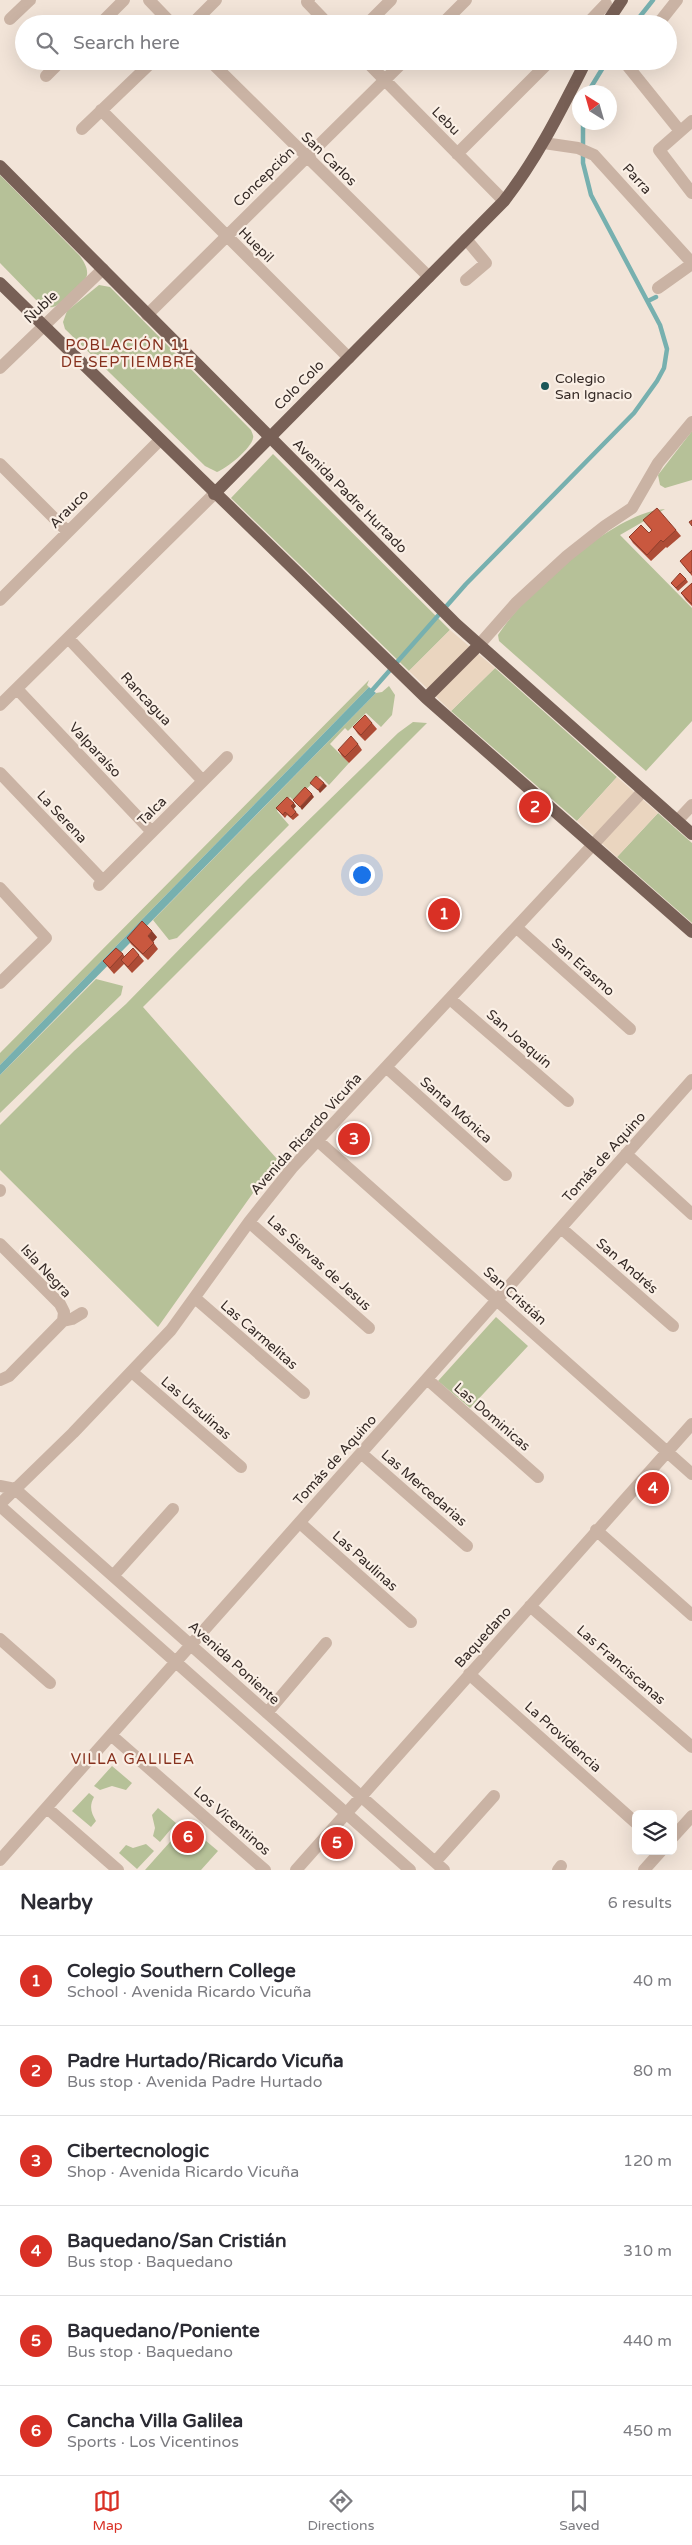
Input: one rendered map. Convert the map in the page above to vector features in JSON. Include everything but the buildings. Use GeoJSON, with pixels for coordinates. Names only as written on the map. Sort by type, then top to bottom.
{"type":"FeatureCollection","features":[{"type":"Feature","properties":{"kind":"main road"},"geometry":{"type":"LineString","coordinates":[[607,5],[622,0]]}},
{"type":"Feature","properties":{"kind":"main road","name":"Colo Colo"},"geometry":{"type":"LineString","coordinates":[[214,494],[504,201],[525,174],[544,143],[581,70]]}},
{"type":"Feature","properties":{"kind":"main road","name":"Avenida Padre Hurtado"},"geometry":{"type":"LineString","coordinates":[[0,166],[479,645],[692,834]]}},
{"type":"Feature","properties":{"kind":"main road"},"geometry":{"type":"LineString","coordinates":[[0,283],[214,494],[426,698],[692,932]]}},
{"type":"Feature","properties":{"kind":"main road"},"geometry":{"type":"LineString","coordinates":[[426,698],[479,645]]}},
{"type":"Feature","properties":{"kind":"street"},"geometry":{"type":"LineString","coordinates":[[10,20],[30,0]]}},
{"type":"Feature","properties":{"kind":"street"},"geometry":{"type":"LineString","coordinates":[[109,15],[124,0]]}},
{"type":"Feature","properties":{"kind":"street"},"geometry":{"type":"LineString","coordinates":[[149,0],[163,15]]}},
{"type":"Feature","properties":{"kind":"street"},"geometry":{"type":"LineString","coordinates":[[201,15],[216,0]]}},
{"type":"Feature","properties":{"kind":"street"},"geometry":{"type":"LineString","coordinates":[[376,15],[391,0]]}},
{"type":"Feature","properties":{"kind":"street"},"geometry":{"type":"LineString","coordinates":[[451,15],[466,0]]}},
{"type":"Feature","properties":{"kind":"street"},"geometry":{"type":"LineString","coordinates":[[665,15],[677,0]]}},
{"type":"Feature","properties":{"kind":"street"},"geometry":{"type":"LineString","coordinates":[[308,1],[320,15]]}},
{"type":"Feature","properties":{"kind":"street"},"geometry":{"type":"LineString","coordinates":[[596,15],[607,5]]}},
{"type":"Feature","properties":{"kind":"street"},"geometry":{"type":"LineString","coordinates":[[46,76],[52,70]]}},
{"type":"Feature","properties":{"kind":"street"},"geometry":{"type":"LineString","coordinates":[[82,129],[143,70]]}},
{"type":"Feature","properties":{"kind":"street","name":"San Carlos"},"geometry":{"type":"LineString","coordinates":[[219,70],[429,277]]}},
{"type":"Feature","properties":{"kind":"street","name":"Lebu"},"geometry":{"type":"LineString","coordinates":[[375,70],[504,201]]}},
{"type":"Feature","properties":{"kind":"street","name":"Concepción"},"geometry":{"type":"LineString","coordinates":[[147,315],[395,70]]}},
{"type":"Feature","properties":{"kind":"street"},"geometry":{"type":"LineString","coordinates":[[457,154],[541,70]]}},
{"type":"Feature","properties":{"kind":"street"},"geometry":{"type":"LineString","coordinates":[[632,70],[680,131]]}},
{"type":"Feature","properties":{"kind":"street","name":"Huepil"},"geometry":{"type":"LineString","coordinates":[[101,110],[349,358]]}},
{"type":"Feature","properties":{"kind":"street"},"geometry":{"type":"LineString","coordinates":[[692,121],[659,150],[692,193]]}},
{"type":"Feature","properties":{"kind":"street","name":"Parra"},"geometry":{"type":"LineString","coordinates":[[544,143],[583,150],[600,161],[692,264]]}},
{"type":"Feature","properties":{"kind":"street"},"geometry":{"type":"LineString","coordinates":[[466,239],[486,263],[466,280]]}},
{"type":"Feature","properties":{"kind":"street"},"geometry":{"type":"LineString","coordinates":[[658,288],[692,264]]}},
{"type":"Feature","properties":{"kind":"street","name":"Ñuble"},"geometry":{"type":"LineString","coordinates":[[0,368],[103,270]]}},
{"type":"Feature","properties":{"kind":"street"},"geometry":{"type":"LineString","coordinates":[[479,645],[528,591],[567,556],[605,526],[632,508],[658,464],[692,422]]}},
{"type":"Feature","properties":{"kind":"street","name":"Arauco"},"geometry":{"type":"LineString","coordinates":[[0,600],[160,440]]}},
{"type":"Feature","properties":{"kind":"street"},"geometry":{"type":"LineString","coordinates":[[0,464],[68,532]]}},
{"type":"Feature","properties":{"kind":"street","name":"Colo Colo"},"geometry":{"type":"LineString","coordinates":[[0,705],[214,494]]}},
{"type":"Feature","properties":{"kind":"street","name":"Rancagua"},"geometry":{"type":"LineString","coordinates":[[68,638],[203,781]]}},
{"type":"Feature","properties":{"kind":"street","name":"Valparaíso"},"geometry":{"type":"LineString","coordinates":[[16,688],[152,832]]}},
{"type":"Feature","properties":{"kind":"street","name":"Talca"},"geometry":{"type":"LineString","coordinates":[[101,883],[227,757]]}},
{"type":"Feature","properties":{"kind":"street","name":"La Serena"},"geometry":{"type":"LineString","coordinates":[[0,772],[101,883]]}},
{"type":"Feature","properties":{"kind":"street","name":"Avenida Ricardo Vicuña"},"geometry":{"type":"LineString","coordinates":[[0,1505],[171,1330],[196,1298],[249,1222],[318,1141],[643,791]]}},
{"type":"Feature","properties":{"kind":"street"},"geometry":{"type":"LineString","coordinates":[[677,821],[692,804]]}},
{"type":"Feature","properties":{"kind":"street"},"geometry":{"type":"LineString","coordinates":[[0,888],[46,938],[0,984]]}},
{"type":"Feature","properties":{"kind":"street","name":"San Erasmo"},"geometry":{"type":"LineString","coordinates":[[517,928],[630,1029]]}},
{"type":"Feature","properties":{"kind":"street","name":"San Joaquín"},"geometry":{"type":"LineString","coordinates":[[450,999],[568,1101]]}},
{"type":"Feature","properties":{"kind":"street","name":"Santa Mónica"},"geometry":{"type":"LineString","coordinates":[[386,1067],[506,1175]]}},
{"type":"Feature","properties":{"kind":"street","name":"Tomás de Aquino"},"geometry":{"type":"LineString","coordinates":[[0,1860],[691,1083]]}},
{"type":"Feature","properties":{"kind":"street","name":"San Cristián"},"geometry":{"type":"LineString","coordinates":[[318,1141],[692,1474]]}},
{"type":"Feature","properties":{"kind":"street"},"geometry":{"type":"LineString","coordinates":[[626,1154],[692,1214]]}},
{"type":"Feature","properties":{"kind":"street","name":"Las Siervas de Jesus"},"geometry":{"type":"LineString","coordinates":[[249,1222],[369,1328]]}},
{"type":"Feature","properties":{"kind":"street","name":"San Andrés"},"geometry":{"type":"LineString","coordinates":[[561,1228],[673,1326]]}},
{"type":"Feature","properties":{"kind":"street","name":"Isla Negra"},"geometry":{"type":"LineString","coordinates":[[0,1244],[60,1304],[64,1312],[63,1321]]}},
{"type":"Feature","properties":{"kind":"street","name":"Las Carmelitas"},"geometry":{"type":"LineString","coordinates":[[196,1298],[304,1393]]}},
{"type":"Feature","properties":{"kind":"street"},"geometry":{"type":"LineString","coordinates":[[1,1384],[63,1321],[72,1319],[82,1313]]}},
{"type":"Feature","properties":{"kind":"street","name":"Las Ursulinas"},"geometry":{"type":"LineString","coordinates":[[132,1372],[241,1467]]}},
{"type":"Feature","properties":{"kind":"street","name":"Las Dominicas"},"geometry":{"type":"LineString","coordinates":[[427,1379],[538,1477]]}},
{"type":"Feature","properties":{"kind":"street","name":"Baquedano"},"geometry":{"type":"LineString","coordinates":[[296,1870],[692,1424]]}},
{"type":"Feature","properties":{"kind":"street","name":"Las Mercedarias"},"geometry":{"type":"LineString","coordinates":[[361,1453],[468,1546]]}},
{"type":"Feature","properties":{"kind":"street"},"geometry":{"type":"LineString","coordinates":[[0,1486],[15,1489]]}},
{"type":"Feature","properties":{"kind":"street","name":"Avenida Poniente"},"geometry":{"type":"LineString","coordinates":[[15,1489],[439,1866]]}},
{"type":"Feature","properties":{"kind":"street"},"geometry":{"type":"LineString","coordinates":[[0,1505],[410,1870]]}},
{"type":"Feature","properties":{"kind":"street"},"geometry":{"type":"LineString","coordinates":[[113,1576],[173,1509]]}},
{"type":"Feature","properties":{"kind":"street","name":"Las Paulinas"},"geometry":{"type":"LineString","coordinates":[[300,1523],[411,1622]]}},
{"type":"Feature","properties":{"kind":"street"},"geometry":{"type":"LineString","coordinates":[[596,1530],[692,1615]]}},
{"type":"Feature","properties":{"kind":"street","name":"Las Franciscanas"},"geometry":{"type":"LineString","coordinates":[[530,1606],[692,1747]]}},
{"type":"Feature","properties":{"kind":"street"},"geometry":{"type":"LineString","coordinates":[[0,1640],[50,1683]]}},
{"type":"Feature","properties":{"kind":"street"},"geometry":{"type":"LineString","coordinates":[[267,1713],[326,1643]]}},
{"type":"Feature","properties":{"kind":"street","name":"La Providencia"},"geometry":{"type":"LineString","coordinates":[[469,1674],[632,1819]]}},
{"type":"Feature","properties":{"kind":"street","name":"Los Vicentinos"},"geometry":{"type":"LineString","coordinates":[[111,1735],[265,1870]]}},
{"type":"Feature","properties":{"kind":"street"},"geometry":{"type":"LineString","coordinates":[[439,1866],[494,1796]]}},
{"type":"Feature","properties":{"kind":"street"},"geometry":{"type":"LineString","coordinates":[[47,1808],[118,1870]]}},
{"type":"Feature","properties":{"kind":"street"},"geometry":{"type":"LineString","coordinates":[[677,1833],[692,1816]]}},
{"type":"Feature","properties":{"kind":"street"},"geometry":{"type":"LineString","coordinates":[[644,1870],[657,1855]]}},
{"type":"Feature","properties":{"kind":"green space"},"geometry":{"type":"Polygon","coordinates":[[[0,175],[80,256],[85,265],[86,278],[56,306],[49,307],[38,302],[0,263],[0,175]]]}},
{"type":"Feature","properties":{"kind":"green space"},"geometry":{"type":"Polygon","coordinates":[[[99,285],[110,287],[251,430],[252,442],[238,458],[226,467],[217,472],[205,466],[65,329],[63,322],[67,311],[99,285]]]}},
{"type":"Feature","properties":{"kind":"green space"},"geometry":{"type":"Polygon","coordinates":[[[692,431],[692,480],[665,488],[660,485],[658,475],[692,431]]]}},
{"type":"Feature","properties":{"kind":"green space"},"geometry":{"type":"Polygon","coordinates":[[[273,454],[450,630],[409,671],[231,498],[273,454]]]}},
{"type":"Feature","properties":{"kind":"green space"},"geometry":{"type":"Polygon","coordinates":[[[665,509],[620,535],[692,608],[692,721],[646,771],[499,641],[498,635],[528,598],[572,557],[621,524],[644,514],[665,509]]]}},
{"type":"Feature","properties":{"kind":"green space"},"geometry":{"type":"Polygon","coordinates":[[[495,668],[617,777],[577,821],[451,711],[495,668]]]}},
{"type":"Feature","properties":{"kind":"green space"},"geometry":{"type":"Polygon","coordinates":[[[369,680],[367,685],[369,687],[0,1065],[0,1053],[369,680]]]}},
{"type":"Feature","properties":{"kind":"green space"},"geometry":{"type":"Polygon","coordinates":[[[389,686],[395,695],[392,715],[381,727],[366,713],[348,731],[345,728],[330,744],[349,763],[329,785],[320,776],[294,801],[290,797],[277,811],[289,825],[177,938],[169,940],[153,920],[376,693],[382,692],[389,686]]]}},
{"type":"Feature","properties":{"kind":"green space"},"geometry":{"type":"Polygon","coordinates":[[[413,722],[427,723],[143,1007],[277,1159],[158,1327],[0,1170],[0,1125],[74,1051],[126,1004],[248,879],[398,733],[413,722]]]}},
{"type":"Feature","properties":{"kind":"green space"},"geometry":{"type":"Polygon","coordinates":[[[658,813],[692,843],[692,923],[617,857],[658,813]]]}},
{"type":"Feature","properties":{"kind":"green space"},"geometry":{"type":"Polygon","coordinates":[[[96,979],[123,986],[121,995],[0,1113],[0,1075],[96,979]]]}},
{"type":"Feature","properties":{"kind":"green space"},"geometry":{"type":"Polygon","coordinates":[[[496,1317],[528,1346],[470,1408],[438,1381],[496,1317]]]}},
{"type":"Feature","properties":{"kind":"green space"},"geometry":{"type":"Polygon","coordinates":[[[112,1766],[132,1783],[126,1790],[112,1786],[100,1790],[94,1786],[112,1766]]]}},
{"type":"Feature","properties":{"kind":"green space"},"geometry":{"type":"Polygon","coordinates":[[[89,1793],[94,1797],[91,1809],[96,1821],[91,1827],[72,1811],[89,1793]]]}},
{"type":"Feature","properties":{"kind":"green space"},"geometry":{"type":"Polygon","coordinates":[[[158,1808],[176,1823],[160,1842],[153,1836],[155,1828],[152,1815],[158,1808]]]}},
{"type":"Feature","properties":{"kind":"green space"},"geometry":{"type":"Polygon","coordinates":[[[186,1824],[218,1851],[201,1870],[145,1870],[186,1824]]]}},
{"type":"Feature","properties":{"kind":"green space"},"geometry":{"type":"Polygon","coordinates":[[[146,1844],[154,1851],[137,1869],[119,1853],[126,1845],[133,1848],[146,1844]]]}},
{"type":"Feature","properties":{"kind":"shaded area"},"geometry":{"type":"Polygon","coordinates":[[[450,630],[495,668],[451,711],[409,671],[450,630]]]}},
{"type":"Feature","properties":{"kind":"shaded area"},"geometry":{"type":"Polygon","coordinates":[[[617,777],[658,813],[617,857],[577,821],[617,777]]]}},
{"type":"Feature","properties":{"kind":"water"},"geometry":{"type":"Polygon","coordinates":[[[369,687],[376,693],[0,1075],[0,1065],[369,687]]]}},
{"type":"Feature","properties":{"kind":"waterway"},"geometry":{"type":"LineString","coordinates":[[641,15],[653,0]]}},
{"type":"Feature","properties":{"kind":"waterway"},"geometry":{"type":"LineString","coordinates":[[592,85],[601,70]]}},
{"type":"Feature","properties":{"kind":"waterway"},"geometry":{"type":"LineString","coordinates":[[368,695],[466,584],[634,413],[664,368],[667,349],[660,325],[591,195],[583,163],[583,130]]}},
{"type":"Feature","properties":{"kind":"waterway"},"geometry":{"type":"LineString","coordinates":[[648,301],[656,297]]}},
{"type":"Feature","properties":{"kind":"place","name":"Colegio San Ignacio"},"geometry":{"type":"Point","coordinates":[545,386]}},
{"type":"Feature","properties":{"kind":"place","name":"Padre Hurtado/Ricardo Vicuña"},"geometry":{"type":"Point","coordinates":[535,807]}},
{"type":"Feature","properties":{"kind":"place","name":"Colegio Southern College"},"geometry":{"type":"Point","coordinates":[444,914]}},
{"type":"Feature","properties":{"kind":"place","name":"Cibertecnologic"},"geometry":{"type":"Point","coordinates":[354,1139]}},
{"type":"Feature","properties":{"kind":"place","name":"Baquedano/San Cristián"},"geometry":{"type":"Point","coordinates":[653,1488]}},
{"type":"Feature","properties":{"kind":"place","name":"Cancha Villa Galilea"},"geometry":{"type":"Point","coordinates":[188,1837]}},
{"type":"Feature","properties":{"kind":"place","name":"Baquedano/Poniente"},"geometry":{"type":"Point","coordinates":[337,1843]}},
{"type":"Feature","properties":{"kind":"district","name":"POBLACIÓN 11 DE SEPTIEMBRE"},"geometry":{"type":"Point","coordinates":[128,354]}},
{"type":"Feature","properties":{"kind":"district","name":"VILLA GALILEA"},"geometry":{"type":"Point","coordinates":[133,1759]}}]}
